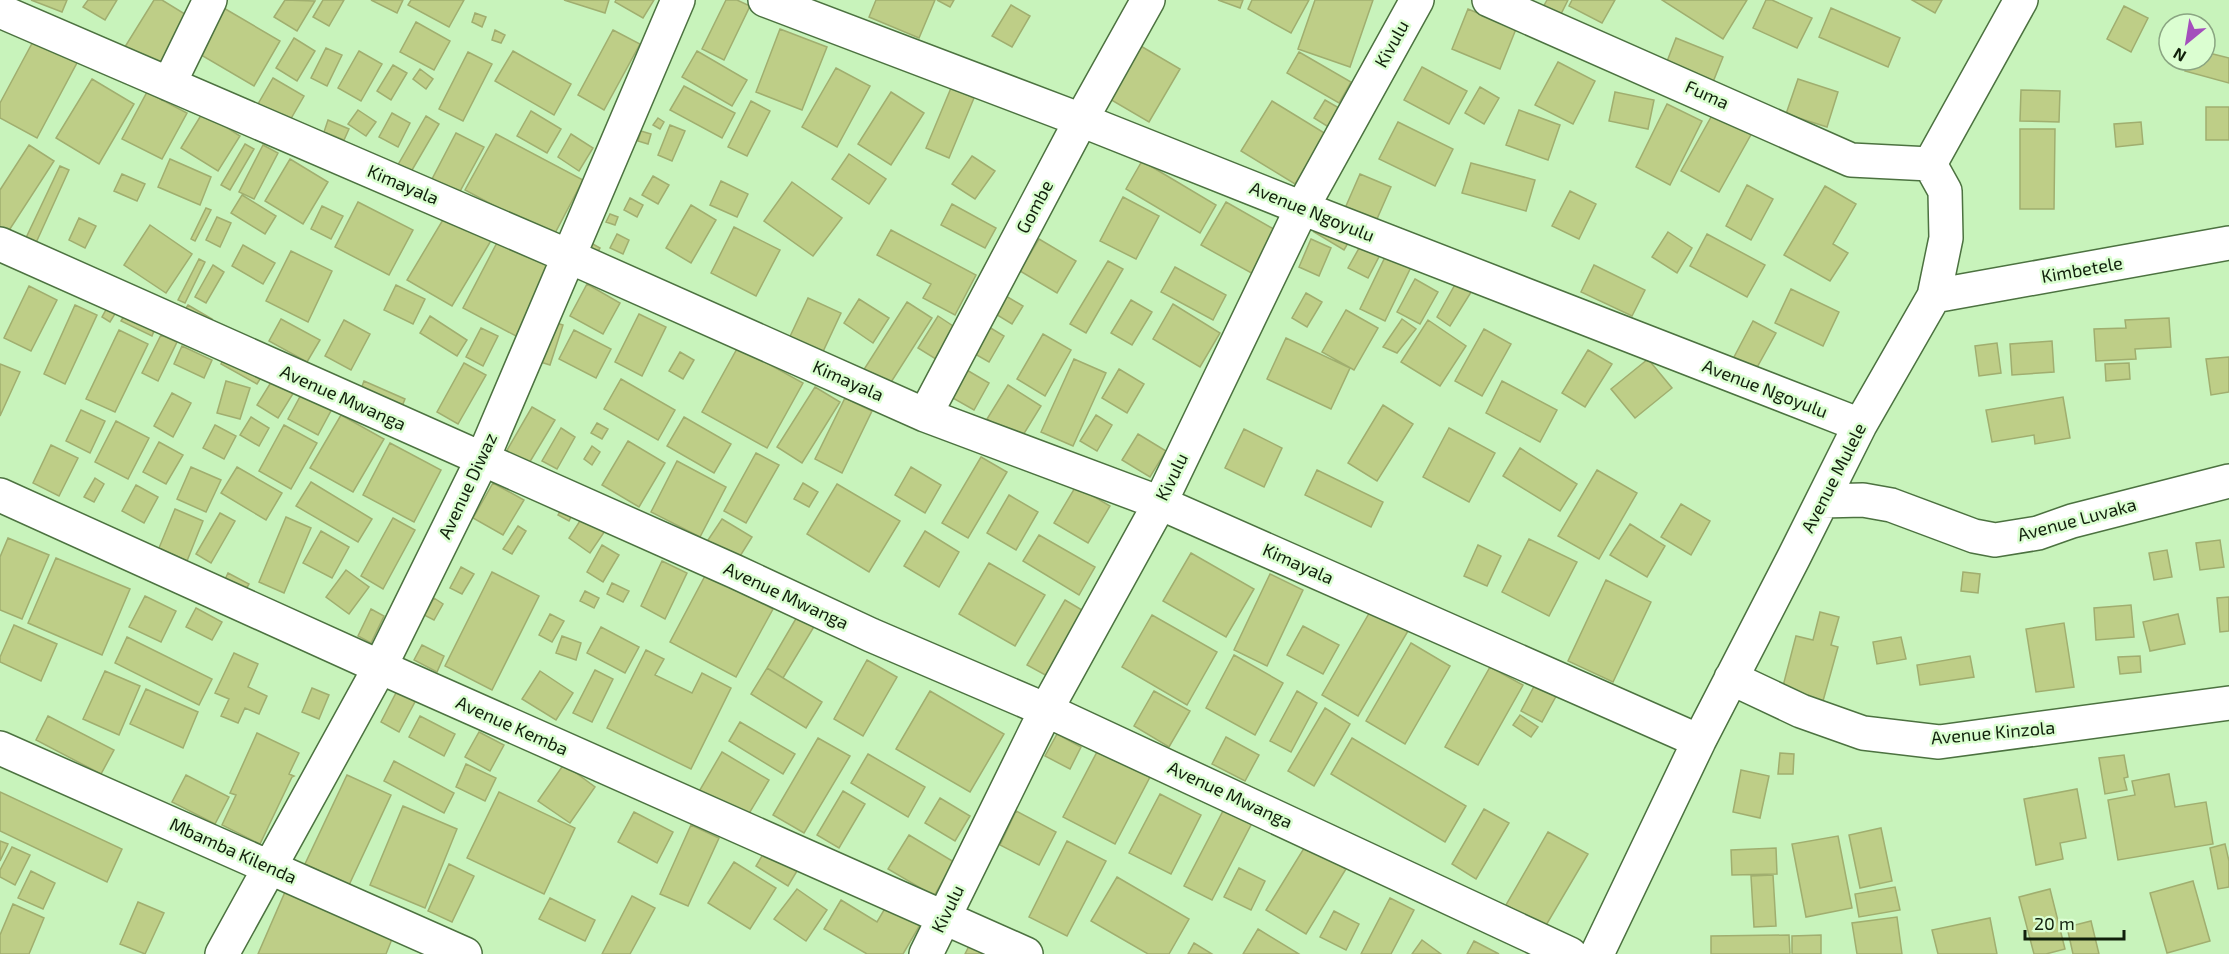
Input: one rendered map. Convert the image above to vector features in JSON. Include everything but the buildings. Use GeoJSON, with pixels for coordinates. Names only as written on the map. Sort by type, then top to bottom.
{"type":"FeatureCollection","features":[{"type":"Feature","properties":{"kind":"street"},"geometry":{"type":"LineString","coordinates":[[169,84],[210,0]]}},
{"type":"Feature","properties":{"kind":"street","name":"Avenue Diwaz"},"geometry":{"type":"LineString","coordinates":[[222,954],[380,667],[482,460],[678,0]]}},
{"type":"Feature","properties":{"kind":"street","name":"Avenue Ngoyulu"},"geometry":{"type":"LineString","coordinates":[[765,0],[1081,120],[1860,425]]}},
{"type":"Feature","properties":{"kind":"street","name":"Gombe"},"geometry":{"type":"LineString","coordinates":[[925,415],[1081,120],[1148,0]]}},
{"type":"Feature","properties":{"kind":"street","name":"Kivulu"},"geometry":{"type":"LineString","coordinates":[[926,954],[1046,710],[1160,503],[1302,208],[1417,0]]}},
{"type":"Feature","properties":{"kind":"street","name":"Fuma"},"geometry":{"type":"LineString","coordinates":[[1489,0],[1820,144],[1851,160],[1930,164]]}},
{"type":"Feature","properties":{"kind":"street"},"geometry":{"type":"LineString","coordinates":[[1930,164],[2021,0]]}},
{"type":"Feature","properties":{"kind":"street","name":"Kimayala"},"geometry":{"type":"LineString","coordinates":[[0,11],[568,256],[925,415],[1160,503],[1699,741]]}},
{"type":"Feature","properties":{"kind":"street","name":"Avenue Mulele"},"geometry":{"type":"LineString","coordinates":[[1597,954],[1699,741],[1860,425],[1934,296],[1946,237],[1945,191],[1930,164]]}},
{"type":"Feature","properties":{"kind":"street","name":"Kimbetele"},"geometry":{"type":"LineString","coordinates":[[1934,296],[2229,243]]}},
{"type":"Feature","properties":{"kind":"street","name":"Avenue Mwanga"},"geometry":{"type":"LineString","coordinates":[[0,244],[882,640],[1046,710],[1570,954]]}},
{"type":"Feature","properties":{"kind":"street","name":"Avenue Luvaka"},"geometry":{"type":"LineString","coordinates":[[1822,501],[1863,500],[1892,505],[1974,536],[1995,540],[2038,533],[2072,520],[2229,481]]}},
{"type":"Feature","properties":{"kind":"street","name":"Avenue Kemba"},"geometry":{"type":"LineString","coordinates":[[0,495],[380,667],[1026,954]]}},
{"type":"Feature","properties":{"kind":"street","name":"Avenue Kinzola"},"geometry":{"type":"LineString","coordinates":[[1731,678],[1802,711],[1863,733],[1939,742],[2229,703]]}},
{"type":"Feature","properties":{"kind":"street","name":"Mbamba Kilenda"},"geometry":{"type":"LineString","coordinates":[[0,748],[465,954]]}}]}
